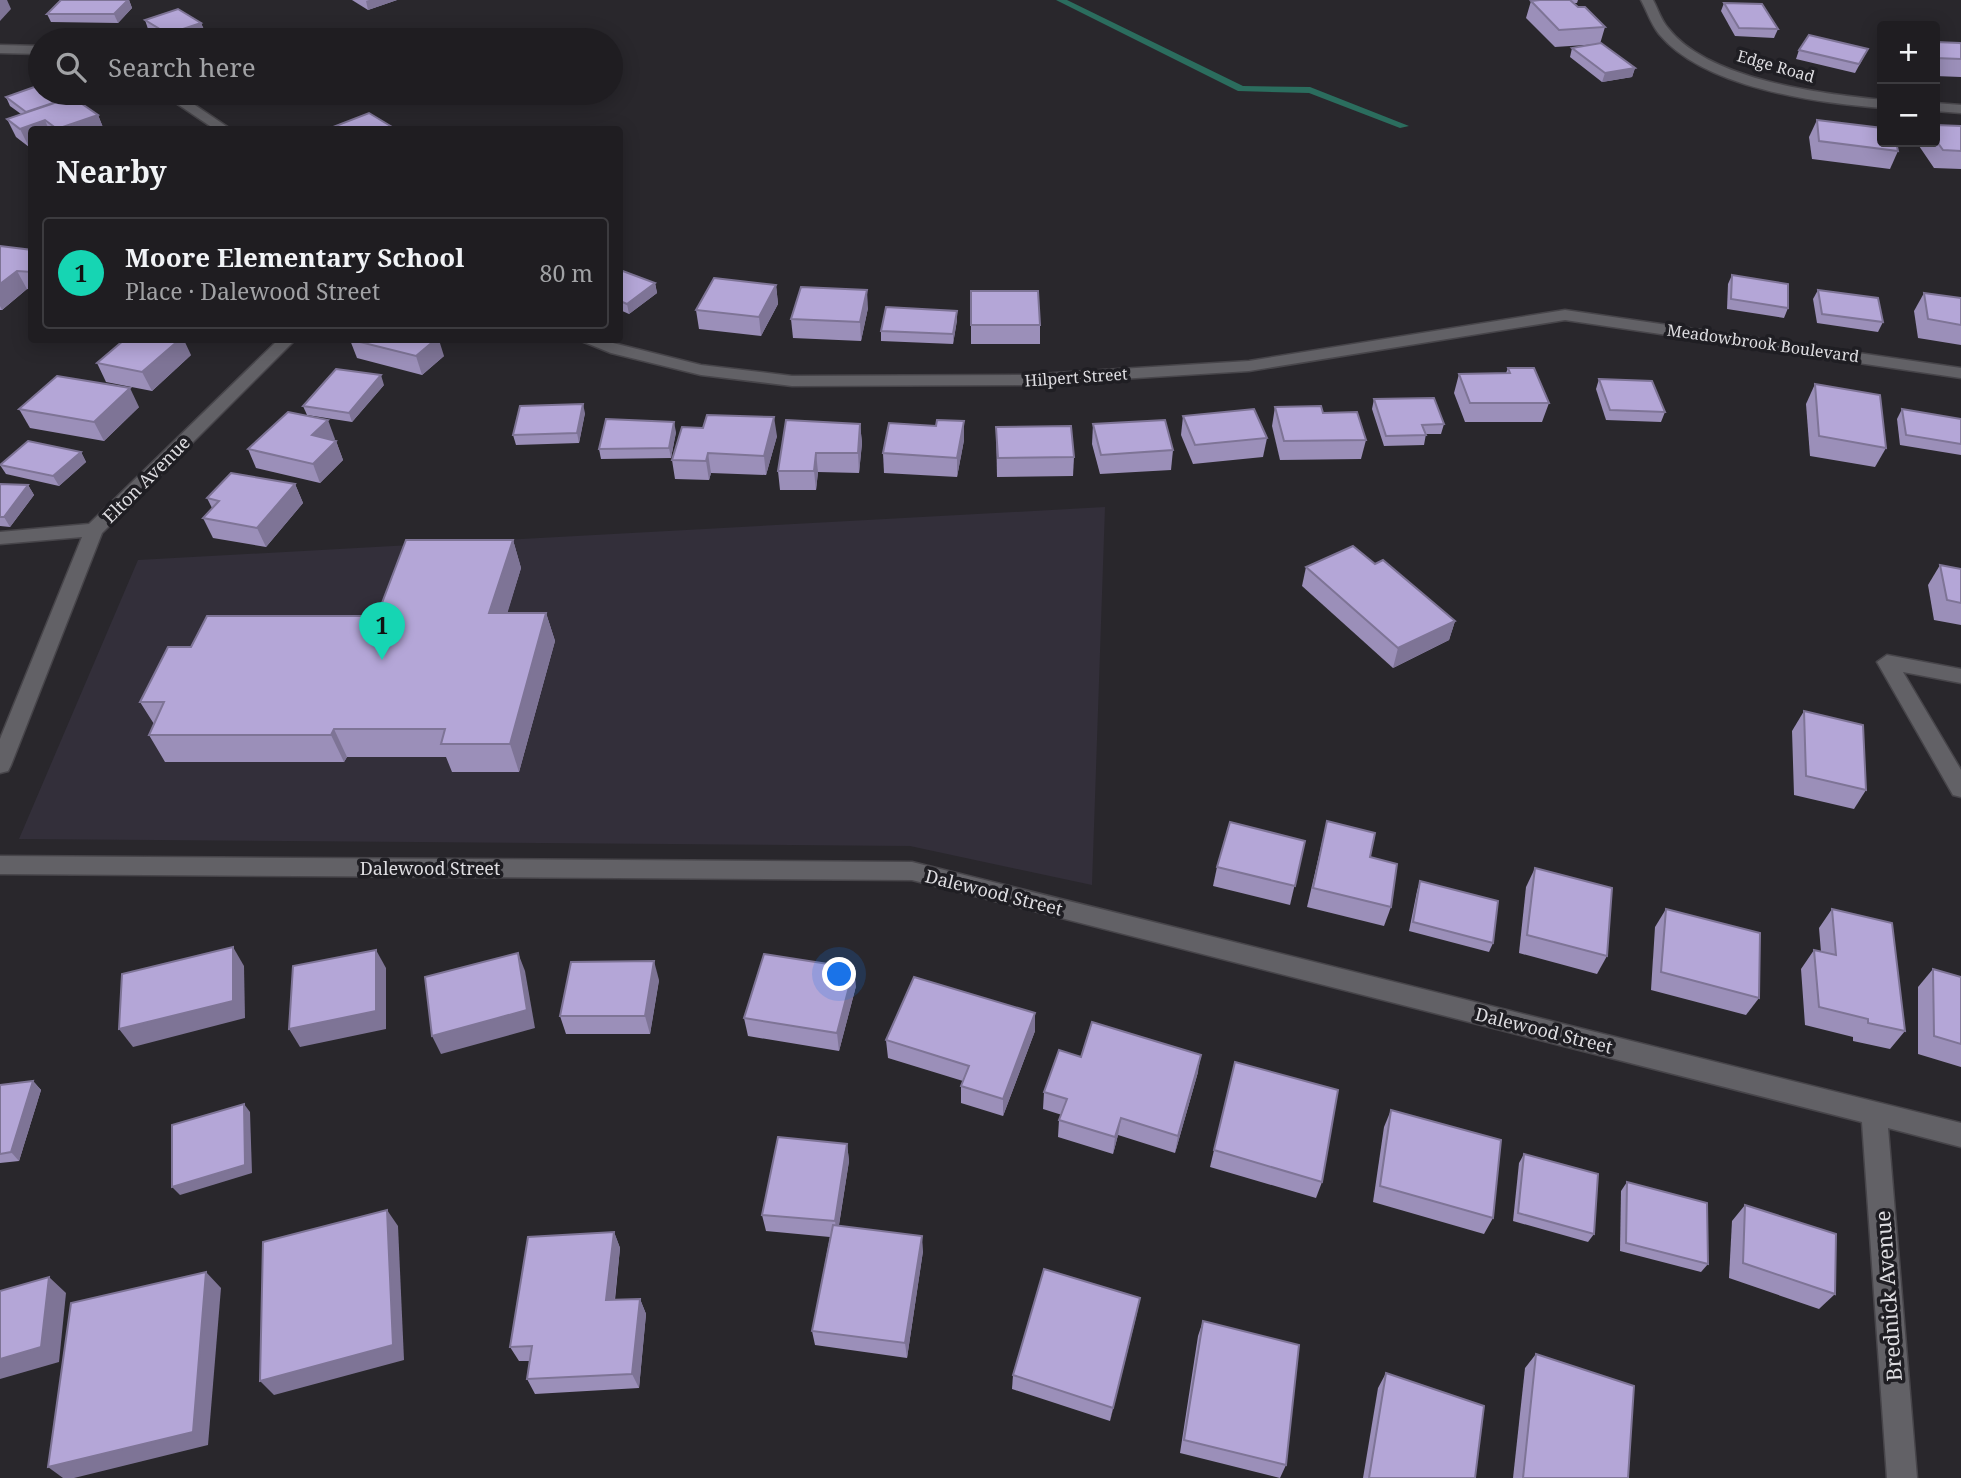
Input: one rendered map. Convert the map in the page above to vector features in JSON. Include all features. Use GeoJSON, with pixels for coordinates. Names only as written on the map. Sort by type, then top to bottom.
{"type":"FeatureCollection","features":[{"type":"Feature","properties":{"kind":"street","name":"Edge Road"},"geometry":{"type":"LineString","coordinates":[[1647,0],[1665,33],[1691,52],[1728,72],[1781,89],[1825,98],[1877,103]]}},
{"type":"Feature","properties":{"kind":"street"},"geometry":{"type":"LineString","coordinates":[[0,49],[28,50]]}},
{"type":"Feature","properties":{"kind":"street"},"geometry":{"type":"LineString","coordinates":[[187,105],[220,126]]}},
{"type":"Feature","properties":{"kind":"street"},"geometry":{"type":"LineString","coordinates":[[1940,107],[1961,109]]}},
{"type":"Feature","properties":{"kind":"street","name":"Hilpert Street"},"geometry":{"type":"LineString","coordinates":[[596,343],[702,370],[792,381],[1023,380],[1249,366],[1565,315]]}},
{"type":"Feature","properties":{"kind":"street","name":"Meadowbrook Boulevard"},"geometry":{"type":"LineString","coordinates":[[1565,315],[1961,373]]}},
{"type":"Feature","properties":{"kind":"street","name":"Elton Avenue"},"geometry":{"type":"LineString","coordinates":[[0,765],[94,530],[284,343]]}},
{"type":"Feature","properties":{"kind":"street"},"geometry":{"type":"LineString","coordinates":[[0,538],[94,530]]}},
{"type":"Feature","properties":{"kind":"street"},"geometry":{"type":"LineString","coordinates":[[1961,676],[1887,662],[1961,789]]}},
{"type":"Feature","properties":{"kind":"street","name":"Dalewood Street"},"geometry":{"type":"LineString","coordinates":[[0,865],[912,871],[1961,1135]]}},
{"type":"Feature","properties":{"kind":"street","name":"Brednick Avenue"},"geometry":{"type":"LineString","coordinates":[[1874,1114],[1902,1478]]}},
{"type":"Feature","properties":{"kind":"shaded area"},"geometry":{"type":"Polygon","coordinates":[[[1105,507],[1092,885],[910,846],[19,839],[138,560],[1105,507]]]}},
{"type":"Feature","properties":{"kind":"building"},"geometry":{"type":"Polygon","coordinates":[[[61,0],[128,0],[114,14],[47,14],[61,0]]]}},
{"type":"Feature","properties":{"kind":"building"},"geometry":{"type":"Polygon","coordinates":[[[1570,0],[1578,7],[1585,7],[1605,27],[1559,30],[1531,1],[1570,0]]]}},
{"type":"Feature","properties":{"kind":"building"},"geometry":{"type":"Polygon","coordinates":[[[1724,3],[1762,4],[1778,29],[1739,28],[1724,3]]]}},
{"type":"Feature","properties":{"kind":"building"},"geometry":{"type":"Polygon","coordinates":[[[178,9],[201,23],[186,28],[158,28],[145,20],[178,9]]]}},
{"type":"Feature","properties":{"kind":"building"},"geometry":{"type":"Polygon","coordinates":[[[1809,35],[1868,49],[1859,64],[1799,50],[1809,35]]]}},
{"type":"Feature","properties":{"kind":"building"},"geometry":{"type":"Polygon","coordinates":[[[1940,42],[1960,43],[1961,59],[1940,58],[1940,42]]]}},
{"type":"Feature","properties":{"kind":"building"},"geometry":{"type":"Polygon","coordinates":[[[1601,43],[1635,68],[1605,73],[1572,48],[1601,43]]]}},
{"type":"Feature","properties":{"kind":"building"},"geometry":{"type":"Polygon","coordinates":[[[28,89],[28,105],[47,105],[26,112],[6,97],[28,89]]]}},
{"type":"Feature","properties":{"kind":"building"},"geometry":{"type":"Polygon","coordinates":[[[48,105],[84,105],[98,115],[66,126],[53,126],[45,120],[20,129],[7,119],[48,105]]]}},
{"type":"Feature","properties":{"kind":"building"},"geometry":{"type":"Polygon","coordinates":[[[369,113],[390,126],[336,126],[369,113]]]}},
{"type":"Feature","properties":{"kind":"building"},"geometry":{"type":"Polygon","coordinates":[[[1817,120],[1877,127],[1877,147],[1897,147],[1898,151],[1819,141],[1817,120]]]}},
{"type":"Feature","properties":{"kind":"building"},"geometry":{"type":"Polygon","coordinates":[[[1940,125],[1961,126],[1961,151],[1943,150],[1940,146],[1940,125]]]}},
{"type":"Feature","properties":{"kind":"building"},"geometry":{"type":"Polygon","coordinates":[[[0,246],[28,250],[28,272],[17,271],[0,284],[0,246]]]}},
{"type":"Feature","properties":{"kind":"building"},"geometry":{"type":"Polygon","coordinates":[[[623,271],[655,283],[627,304],[623,302],[623,271]]]}},
{"type":"Feature","properties":{"kind":"building"},"geometry":{"type":"Polygon","coordinates":[[[1732,275],[1788,284],[1788,308],[1731,299],[1732,275]]]}},
{"type":"Feature","properties":{"kind":"building"},"geometry":{"type":"Polygon","coordinates":[[[714,278],[776,285],[759,317],[696,310],[714,278]]]}},
{"type":"Feature","properties":{"kind":"building"},"geometry":{"type":"Polygon","coordinates":[[[801,287],[867,290],[860,322],[791,319],[801,287]]]}},
{"type":"Feature","properties":{"kind":"building"},"geometry":{"type":"Polygon","coordinates":[[[1818,290],[1878,298],[1883,322],[1822,314],[1818,290]]]}},
{"type":"Feature","properties":{"kind":"building"},"geometry":{"type":"Polygon","coordinates":[[[971,291],[1038,291],[1040,325],[971,325],[971,291]]]}},
{"type":"Feature","properties":{"kind":"building"},"geometry":{"type":"Polygon","coordinates":[[[1924,293],[1961,298],[1961,325],[1928,319],[1924,293]]]}},
{"type":"Feature","properties":{"kind":"building"},"geometry":{"type":"Polygon","coordinates":[[[886,307],[957,311],[953,334],[881,331],[886,307]]]}},
{"type":"Feature","properties":{"kind":"building"},"geometry":{"type":"Polygon","coordinates":[[[120,343],[176,343],[142,372],[97,363],[120,343]]]}},
{"type":"Feature","properties":{"kind":"building"},"geometry":{"type":"Polygon","coordinates":[[[364,343],[431,343],[416,356],[364,343]]]}},
{"type":"Feature","properties":{"kind":"building"},"geometry":{"type":"Polygon","coordinates":[[[1508,368],[1534,368],[1549,403],[1470,403],[1459,374],[1510,373],[1508,368]]]}},
{"type":"Feature","properties":{"kind":"building"},"geometry":{"type":"Polygon","coordinates":[[[336,369],[381,375],[349,413],[303,406],[336,369]]]}},
{"type":"Feature","properties":{"kind":"building"},"geometry":{"type":"Polygon","coordinates":[[[57,376],[130,388],[94,422],[19,409],[57,376]]]}},
{"type":"Feature","properties":{"kind":"building"},"geometry":{"type":"Polygon","coordinates":[[[1599,379],[1652,381],[1665,412],[1610,410],[1599,379]]]}},
{"type":"Feature","properties":{"kind":"building"},"geometry":{"type":"Polygon","coordinates":[[[1815,384],[1880,395],[1886,448],[1819,436],[1815,384]]]}},
{"type":"Feature","properties":{"kind":"building"},"geometry":{"type":"Polygon","coordinates":[[[1434,398],[1444,424],[1422,425],[1426,435],[1386,436],[1374,399],[1434,398]]]}},
{"type":"Feature","properties":{"kind":"building"},"geometry":{"type":"Polygon","coordinates":[[[583,404],[577,433],[513,435],[520,406],[583,404]]]}},
{"type":"Feature","properties":{"kind":"building"},"geometry":{"type":"Polygon","coordinates":[[[1321,406],[1323,413],[1357,412],[1366,440],[1284,441],[1275,407],[1321,406]]]}},
{"type":"Feature","properties":{"kind":"building"},"geometry":{"type":"Polygon","coordinates":[[[1254,409],[1267,438],[1195,445],[1183,416],[1254,409]]]}},
{"type":"Feature","properties":{"kind":"building"},"geometry":{"type":"Polygon","coordinates":[[[1902,409],[1961,419],[1961,444],[1906,435],[1902,409]]]}},
{"type":"Feature","properties":{"kind":"building"},"geometry":{"type":"Polygon","coordinates":[[[288,412],[328,420],[312,435],[336,441],[313,464],[248,449],[288,412]]]}},
{"type":"Feature","properties":{"kind":"building"},"geometry":{"type":"Polygon","coordinates":[[[707,415],[774,417],[764,456],[708,453],[706,461],[672,460],[682,427],[703,428],[707,415]]]}},
{"type":"Feature","properties":{"kind":"building"},"geometry":{"type":"Polygon","coordinates":[[[606,419],[674,422],[669,448],[599,449],[606,419]]]}},
{"type":"Feature","properties":{"kind":"building"},"geometry":{"type":"Polygon","coordinates":[[[786,420],[860,424],[858,453],[816,453],[814,471],[778,471],[786,420]]]}},
{"type":"Feature","properties":{"kind":"building"},"geometry":{"type":"Polygon","coordinates":[[[937,420],[964,421],[957,458],[883,453],[889,423],[936,426],[937,420]]]}},
{"type":"Feature","properties":{"kind":"building"},"geometry":{"type":"Polygon","coordinates":[[[1165,420],[1173,450],[1101,455],[1093,424],[1165,420]]]}},
{"type":"Feature","properties":{"kind":"building"},"geometry":{"type":"Polygon","coordinates":[[[1071,426],[1074,457],[998,458],[996,427],[1071,426]]]}},
{"type":"Feature","properties":{"kind":"building"},"geometry":{"type":"Polygon","coordinates":[[[28,441],[81,452],[53,476],[0,465],[28,441]]]}},
{"type":"Feature","properties":{"kind":"building"},"geometry":{"type":"Polygon","coordinates":[[[231,473],[295,484],[257,528],[203,518],[219,501],[207,498],[231,473]]]}},
{"type":"Feature","properties":{"kind":"building"},"geometry":{"type":"Polygon","coordinates":[[[0,484],[28,485],[4,517],[0,517],[0,484]]]}},
{"type":"Feature","properties":{"kind":"building"},"geometry":{"type":"Polygon","coordinates":[[[406,540],[513,540],[489,613],[546,613],[510,744],[441,744],[445,729],[334,729],[331,735],[149,735],[164,702],[140,702],[168,647],[191,647],[207,616],[377,616],[406,540]]]}},
{"type":"Feature","properties":{"kind":"building"},"geometry":{"type":"Polygon","coordinates":[[[1353,546],[1375,564],[1383,560],[1455,621],[1398,648],[1306,567],[1353,546]]]}},
{"type":"Feature","properties":{"kind":"building"},"geometry":{"type":"Polygon","coordinates":[[[1940,565],[1961,569],[1961,603],[1947,600],[1940,565]]]}},
{"type":"Feature","properties":{"kind":"building"},"geometry":{"type":"Polygon","coordinates":[[[1804,711],[1863,725],[1866,790],[1806,776],[1804,711]]]}},
{"type":"Feature","properties":{"kind":"building"},"geometry":{"type":"Polygon","coordinates":[[[1327,821],[1375,833],[1370,857],[1397,864],[1391,907],[1313,888],[1327,821]]]}},
{"type":"Feature","properties":{"kind":"building"},"geometry":{"type":"Polygon","coordinates":[[[1230,822],[1305,841],[1295,886],[1217,867],[1230,822]]]}},
{"type":"Feature","properties":{"kind":"building"},"geometry":{"type":"Polygon","coordinates":[[[1535,868],[1612,888],[1607,956],[1527,935],[1535,868]]]}},
{"type":"Feature","properties":{"kind":"building"},"geometry":{"type":"Polygon","coordinates":[[[1420,881],[1498,901],[1493,943],[1413,922],[1420,881]]]}},
{"type":"Feature","properties":{"kind":"building"},"geometry":{"type":"Polygon","coordinates":[[[1666,909],[1760,933],[1759,998],[1661,972],[1666,909]]]}},
{"type":"Feature","properties":{"kind":"building"},"geometry":{"type":"Polygon","coordinates":[[[1832,909],[1892,923],[1905,1031],[1868,1023],[1868,1019],[1819,1007],[1814,950],[1836,955],[1832,909]]]}},
{"type":"Feature","properties":{"kind":"building"},"geometry":{"type":"Polygon","coordinates":[[[233,947],[233,1001],[119,1029],[122,974],[233,947]]]}},
{"type":"Feature","properties":{"kind":"building"},"geometry":{"type":"Polygon","coordinates":[[[376,950],[376,1011],[289,1029],[293,966],[376,950]]]}},
{"type":"Feature","properties":{"kind":"building"},"geometry":{"type":"Polygon","coordinates":[[[518,953],[527,1010],[432,1036],[425,977],[518,953]]]}},
{"type":"Feature","properties":{"kind":"building"},"geometry":{"type":"Polygon","coordinates":[[[764,954],[854,968],[837,1033],[744,1018],[764,954]]]}},
{"type":"Feature","properties":{"kind":"building"},"geometry":{"type":"Polygon","coordinates":[[[654,961],[645,1016],[560,1016],[571,962],[654,961]]]}},
{"type":"Feature","properties":{"kind":"building"},"geometry":{"type":"Polygon","coordinates":[[[1933,969],[1961,977],[1961,1044],[1934,1036],[1933,969]]]}},
{"type":"Feature","properties":{"kind":"building"},"geometry":{"type":"Polygon","coordinates":[[[914,977],[1035,1013],[1003,1099],[961,1086],[969,1066],[886,1040],[914,977]]]}},
{"type":"Feature","properties":{"kind":"building"},"geometry":{"type":"Polygon","coordinates":[[[1092,1022],[1201,1055],[1178,1136],[1121,1118],[1115,1137],[1059,1120],[1067,1099],[1044,1092],[1059,1050],[1081,1057],[1092,1022]]]}},
{"type":"Feature","properties":{"kind":"building"},"geometry":{"type":"Polygon","coordinates":[[[1235,1062],[1338,1090],[1322,1182],[1214,1150],[1235,1062]]]}},
{"type":"Feature","properties":{"kind":"building"},"geometry":{"type":"Polygon","coordinates":[[[33,1081],[11,1152],[0,1154],[0,1085],[33,1081]]]}},
{"type":"Feature","properties":{"kind":"building"},"geometry":{"type":"Polygon","coordinates":[[[244,1104],[245,1165],[172,1187],[172,1125],[244,1104]]]}},
{"type":"Feature","properties":{"kind":"building"},"geometry":{"type":"Polygon","coordinates":[[[1391,1110],[1501,1140],[1493,1218],[1380,1186],[1391,1110]]]}},
{"type":"Feature","properties":{"kind":"building"},"geometry":{"type":"Polygon","coordinates":[[[778,1137],[847,1144],[835,1221],[762,1215],[778,1137]]]}},
{"type":"Feature","properties":{"kind":"building"},"geometry":{"type":"Polygon","coordinates":[[[1524,1154],[1598,1174],[1594,1234],[1518,1213],[1524,1154]]]}},
{"type":"Feature","properties":{"kind":"building"},"geometry":{"type":"Polygon","coordinates":[[[1627,1182],[1707,1203],[1708,1264],[1626,1243],[1627,1182]]]}},
{"type":"Feature","properties":{"kind":"building"},"geometry":{"type":"Polygon","coordinates":[[[1745,1205],[1836,1234],[1835,1294],[1743,1263],[1745,1205]]]}},
{"type":"Feature","properties":{"kind":"building"},"geometry":{"type":"Polygon","coordinates":[[[387,1210],[393,1345],[260,1381],[263,1242],[387,1210]]]}},
{"type":"Feature","properties":{"kind":"building"},"geometry":{"type":"Polygon","coordinates":[[[833,1225],[922,1236],[905,1343],[812,1331],[833,1225]]]}},
{"type":"Feature","properties":{"kind":"building"},"geometry":{"type":"Polygon","coordinates":[[[614,1232],[606,1300],[640,1299],[632,1374],[527,1379],[532,1346],[510,1347],[528,1237],[614,1232]]]}},
{"type":"Feature","properties":{"kind":"building"},"geometry":{"type":"Polygon","coordinates":[[[1044,1269],[1140,1298],[1113,1408],[1013,1375],[1044,1269]]]}},
{"type":"Feature","properties":{"kind":"building"},"geometry":{"type":"Polygon","coordinates":[[[206,1272],[193,1432],[48,1467],[71,1303],[206,1272]]]}},
{"type":"Feature","properties":{"kind":"building"},"geometry":{"type":"Polygon","coordinates":[[[49,1277],[41,1347],[0,1359],[0,1291],[49,1277]]]}},
{"type":"Feature","properties":{"kind":"building"},"geometry":{"type":"Polygon","coordinates":[[[1203,1321],[1299,1345],[1286,1465],[1184,1440],[1203,1321]]]}},
{"type":"Feature","properties":{"kind":"building"},"geometry":{"type":"Polygon","coordinates":[[[1536,1354],[1634,1386],[1628,1478],[1523,1478],[1536,1354]]]}},
{"type":"Feature","properties":{"kind":"building"},"geometry":{"type":"Polygon","coordinates":[[[1386,1373],[1484,1406],[1475,1478],[1369,1478],[1386,1373]]]}},
{"type":"Feature","properties":{"kind":"waterway"},"geometry":{"type":"LineString","coordinates":[[1060,0],[1241,89],[1310,90],[1404,126]]}},
{"type":"Feature","properties":{"kind":"place","name":"Moore Elementary School"},"geometry":{"type":"Point","coordinates":[382,660]}}]}
